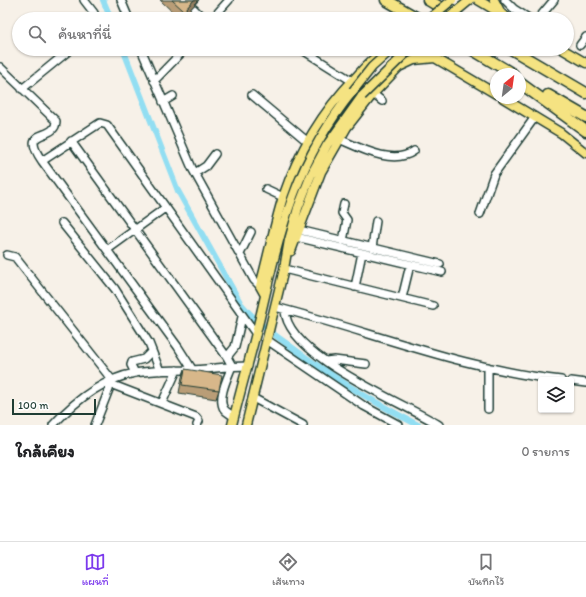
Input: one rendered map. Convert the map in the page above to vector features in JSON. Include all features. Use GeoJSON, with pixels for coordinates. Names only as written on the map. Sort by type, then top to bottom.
{"type":"FeatureCollection","features":[{"type":"Feature","properties":{"kind":"highway"},"geometry":{"type":"LineString","coordinates":[[386,0],[407,12]]}},
{"type":"Feature","properties":{"kind":"highway"},"geometry":{"type":"LineString","coordinates":[[428,0],[448,12]]}},
{"type":"Feature","properties":{"kind":"highway"},"geometry":{"type":"LineString","coordinates":[[480,56],[498,68]]}},
{"type":"Feature","properties":{"kind":"highway"},"geometry":{"type":"LineString","coordinates":[[482,56],[503,68]]}},
{"type":"Feature","properties":{"kind":"highway"},"geometry":{"type":"LineString","coordinates":[[523,56],[586,93]]}},
{"type":"Feature","properties":{"kind":"highway"},"geometry":{"type":"LineString","coordinates":[[526,82],[586,117]]}},
{"type":"Feature","properties":{"kind":"highway"},"geometry":{"type":"LineString","coordinates":[[526,87],[586,131]]}},
{"type":"Feature","properties":{"kind":"main road"},"geometry":{"type":"LineString","coordinates":[[437,12],[452,0]]}},
{"type":"Feature","properties":{"kind":"main road"},"geometry":{"type":"LineString","coordinates":[[455,12],[470,0]]}},
{"type":"Feature","properties":{"kind":"main road"},"geometry":{"type":"LineString","coordinates":[[478,0],[498,12]]}},
{"type":"Feature","properties":{"kind":"main road"},"geometry":{"type":"LineString","coordinates":[[494,0],[500,12]]}},
{"type":"Feature","properties":{"kind":"main road"},"geometry":{"type":"LineString","coordinates":[[265,295],[260,286],[283,197],[294,170],[308,142],[329,109],[352,81],[377,56]]}},
{"type":"Feature","properties":{"kind":"main road"},"geometry":{"type":"LineString","coordinates":[[232,425],[283,226],[301,175],[324,131],[372,66],[384,56]]}},
{"type":"Feature","properties":{"kind":"main road"},"geometry":{"type":"LineString","coordinates":[[396,56],[399,68]]}},
{"type":"Feature","properties":{"kind":"main road"},"geometry":{"type":"LineString","coordinates":[[246,425],[268,338],[292,229],[311,175],[330,139],[362,96],[403,56]]}},
{"type":"Feature","properties":{"kind":"main road"},"geometry":{"type":"LineString","coordinates":[[430,56],[490,90]]}},
{"type":"Feature","properties":{"kind":"main road"},"geometry":{"type":"LineString","coordinates":[[574,56],[586,63]]}},
{"type":"Feature","properties":{"kind":"main road"},"geometry":{"type":"LineString","coordinates":[[284,269],[298,233],[340,139],[374,94],[399,68],[414,60],[435,58]]}},
{"type":"Feature","properties":{"kind":"main road"},"geometry":{"type":"LineString","coordinates":[[513,104],[561,132],[586,153]]}},
{"type":"Feature","properties":{"kind":"street"},"geometry":{"type":"LineString","coordinates":[[84,0],[93,12]]}},
{"type":"Feature","properties":{"kind":"street"},"geometry":{"type":"LineString","coordinates":[[121,0],[125,12]]}},
{"type":"Feature","properties":{"kind":"street"},"geometry":{"type":"LineString","coordinates":[[218,12],[229,0]]}},
{"type":"Feature","properties":{"kind":"street"},"geometry":{"type":"LineString","coordinates":[[505,0],[519,12]]}},
{"type":"Feature","properties":{"kind":"street"},"geometry":{"type":"LineString","coordinates":[[544,12],[554,0]]}},
{"type":"Feature","properties":{"kind":"street"},"geometry":{"type":"LineString","coordinates":[[194,9],[197,12]]}},
{"type":"Feature","properties":{"kind":"street"},"geometry":{"type":"LineString","coordinates":[[580,45],[586,37]]}},
{"type":"Feature","properties":{"kind":"street"},"geometry":{"type":"LineString","coordinates":[[22,89],[62,56]]}},
{"type":"Feature","properties":{"kind":"street"},"geometry":{"type":"LineString","coordinates":[[144,56],[195,173],[254,280],[260,286]]}},
{"type":"Feature","properties":{"kind":"street"},"geometry":{"type":"LineString","coordinates":[[154,81],[178,56]]}},
{"type":"Feature","properties":{"kind":"street"},"geometry":{"type":"LineString","coordinates":[[312,56],[352,81]]}},
{"type":"Feature","properties":{"kind":"street"},"geometry":{"type":"LineString","coordinates":[[0,67],[56,121],[53,128],[35,139],[33,148],[178,347],[192,370]]}},
{"type":"Feature","properties":{"kind":"street"},"geometry":{"type":"LineString","coordinates":[[374,94],[382,101]]}},
{"type":"Feature","properties":{"kind":"street"},"geometry":{"type":"LineString","coordinates":[[252,95],[308,142]]}},
{"type":"Feature","properties":{"kind":"street"},"geometry":{"type":"LineString","coordinates":[[163,102],[172,96]]}},
{"type":"Feature","properties":{"kind":"street"},"geometry":{"type":"LineString","coordinates":[[480,214],[489,183],[494,174],[535,117]]}},
{"type":"Feature","properties":{"kind":"street"},"geometry":{"type":"LineString","coordinates":[[42,161],[100,123],[104,123],[242,317],[257,331]]}},
{"type":"Feature","properties":{"kind":"street"},"geometry":{"type":"LineString","coordinates":[[340,139],[378,154],[394,157],[405,157],[414,151]]}},
{"type":"Feature","properties":{"kind":"street"},"geometry":{"type":"LineString","coordinates":[[71,141],[227,357],[232,366],[222,396],[222,404],[224,410],[234,416]]}},
{"type":"Feature","properties":{"kind":"street"},"geometry":{"type":"LineString","coordinates":[[195,173],[206,166],[215,154]]}},
{"type":"Feature","properties":{"kind":"street"},"geometry":{"type":"LineString","coordinates":[[266,189],[283,197]]}},
{"type":"Feature","properties":{"kind":"street"},"geometry":{"type":"LineString","coordinates":[[344,204],[342,213],[347,220],[344,241]]}},
{"type":"Feature","properties":{"kind":"street"},"geometry":{"type":"LineString","coordinates":[[107,250],[164,208]]}},
{"type":"Feature","properties":{"kind":"street"},"geometry":{"type":"LineString","coordinates":[[344,241],[352,215]]}},
{"type":"Feature","properties":{"kind":"street"},"geometry":{"type":"LineString","coordinates":[[372,248],[376,221]]}},
{"type":"Feature","properties":{"kind":"street"},"geometry":{"type":"LineString","coordinates":[[62,223],[115,289],[152,351],[160,371]]}},
{"type":"Feature","properties":{"kind":"street"},"geometry":{"type":"LineString","coordinates":[[240,254],[251,232]]}},
{"type":"Feature","properties":{"kind":"street"},"geometry":{"type":"LineString","coordinates":[[298,233],[344,241],[440,264]]}},
{"type":"Feature","properties":{"kind":"street"},"geometry":{"type":"LineString","coordinates":[[298,233],[362,254],[442,272]]}},
{"type":"Feature","properties":{"kind":"street"},"geometry":{"type":"LineString","coordinates":[[355,287],[362,254]]}},
{"type":"Feature","properties":{"kind":"street"},"geometry":{"type":"LineString","coordinates":[[7,255],[15,257],[112,380]]}},
{"type":"Feature","properties":{"kind":"street"},"geometry":{"type":"LineString","coordinates":[[402,298],[410,265]]}},
{"type":"Feature","properties":{"kind":"street"},"geometry":{"type":"LineString","coordinates":[[284,269],[433,306]]}},
{"type":"Feature","properties":{"kind":"street"},"geometry":{"type":"LineString","coordinates":[[275,307],[418,349],[538,378]]}},
{"type":"Feature","properties":{"kind":"street"},"geometry":{"type":"LineString","coordinates":[[285,310],[286,320],[298,338],[326,360],[354,380],[439,425]]}},
{"type":"Feature","properties":{"kind":"street"},"geometry":{"type":"LineString","coordinates":[[227,357],[235,347],[242,317]]}},
{"type":"Feature","properties":{"kind":"street"},"geometry":{"type":"LineString","coordinates":[[268,338],[364,406],[399,425]]}},
{"type":"Feature","properties":{"kind":"street"},"geometry":{"type":"LineString","coordinates":[[135,373],[131,365],[132,362],[144,359],[152,351]]}},
{"type":"Feature","properties":{"kind":"street"},"geometry":{"type":"LineString","coordinates":[[326,360],[366,364]]}},
{"type":"Feature","properties":{"kind":"street"},"geometry":{"type":"LineString","coordinates":[[53,425],[76,404],[112,380],[135,373],[248,366]]}},
{"type":"Feature","properties":{"kind":"street"},"geometry":{"type":"LineString","coordinates":[[488,367],[488,409]]}},
{"type":"Feature","properties":{"kind":"street"},"geometry":{"type":"LineString","coordinates":[[162,403],[177,370]]}},
{"type":"Feature","properties":{"kind":"street"},"geometry":{"type":"LineString","coordinates":[[574,381],[586,383]]}},
{"type":"Feature","properties":{"kind":"street"},"geometry":{"type":"LineString","coordinates":[[96,425],[110,387],[113,385],[196,417],[199,421],[197,425]]}},
{"type":"Feature","properties":{"kind":"street"},"geometry":{"type":"LineString","coordinates":[[253,398],[303,425]]}},
{"type":"Feature","properties":{"kind":"building"},"geometry":{"type":"Polygon","coordinates":[[[172,0],[194,0],[184,11],[172,0]]]}},
{"type":"Feature","properties":{"kind":"building"},"geometry":{"type":"Polygon","coordinates":[[[185,369],[222,375],[219,390],[182,385],[185,369]]]}},
{"type":"Feature","properties":{"kind":"waterway"},"geometry":{"type":"LineString","coordinates":[[103,0],[108,12]]}},
{"type":"Feature","properties":{"kind":"waterway"},"geometry":{"type":"LineString","coordinates":[[126,56],[178,191],[241,304],[264,326],[321,368],[368,398],[418,425]]}}]}
